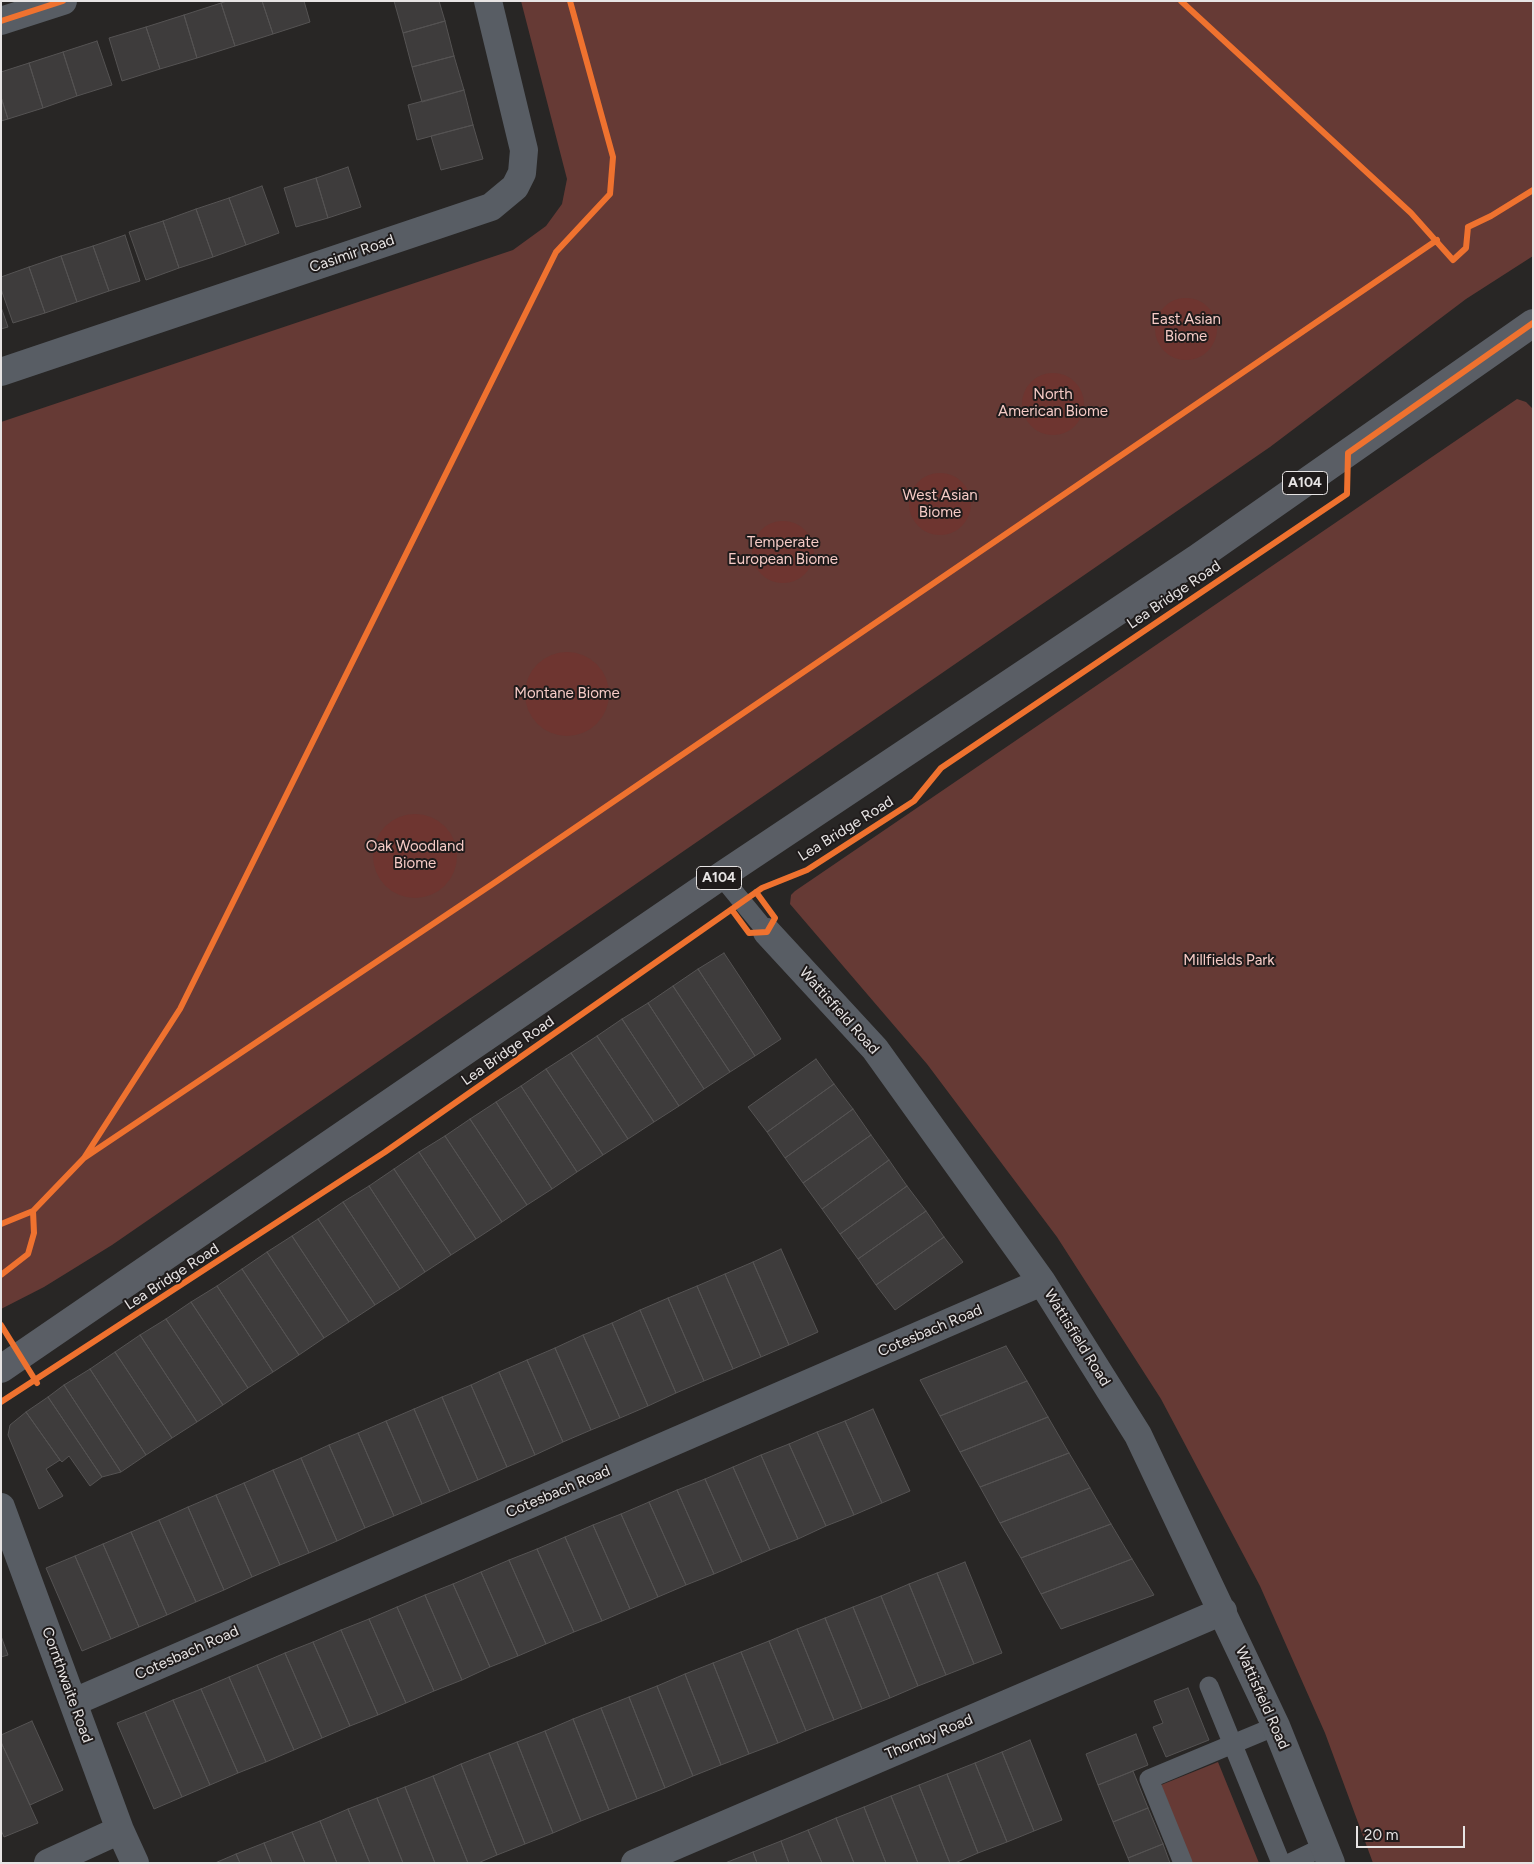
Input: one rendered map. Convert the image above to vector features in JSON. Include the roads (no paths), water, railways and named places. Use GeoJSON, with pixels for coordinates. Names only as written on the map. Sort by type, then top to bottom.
{"type":"FeatureCollection","features":[{"type":"Feature","properties":{"kind":"main road","name":"Lea Bridge Road"},"geometry":{"type":"LineString","coordinates":[[1,1369],[721,876],[1196,559],[1533,323]]}},
{"type":"Feature","properties":{"kind":"street"},"geometry":{"type":"LineString","coordinates":[[1,21],[63,1]]}},
{"type":"Feature","properties":{"kind":"street","name":"Casimir Road"},"geometry":{"type":"LineString","coordinates":[[1,372],[491,207],[515,187],[522,173],[524,150],[488,1]]}},
{"type":"Feature","properties":{"kind":"street","name":"Wattisfield Road"},"geometry":{"type":"LineString","coordinates":[[767,932],[875,1049],[1042,1282],[1138,1435],[1276,1726],[1328,1854]]}},
{"type":"Feature","properties":{"kind":"street","name":"Cotesbach Road"},"geometry":{"type":"LineString","coordinates":[[74,1702],[1042,1282]]}},
{"type":"Feature","properties":{"kind":"street","name":"Cornthwaite Road"},"geometry":{"type":"LineString","coordinates":[[1,1507],[120,1830],[134,1863]]}},
{"type":"Feature","properties":{"kind":"street","name":"Thornby Road"},"geometry":{"type":"LineString","coordinates":[[636,1863],[1223,1611]]}},
{"type":"Feature","properties":{"kind":"street"},"geometry":{"type":"LineString","coordinates":[[48,1863],[120,1830]]}},
{"type":"Feature","properties":{"kind":"lane","name":"Wattisfield Road"},"geometry":{"type":"LineString","coordinates":[[721,876],[767,932]]}},
{"type":"Feature","properties":{"kind":"lane"},"geometry":{"type":"LineString","coordinates":[[1208,1686],[1281,1863]]}},
{"type":"Feature","properties":{"kind":"lane"},"geometry":{"type":"LineString","coordinates":[[1183,1863],[1149,1779],[1276,1726]]}},
{"type":"Feature","properties":{"kind":"lane"},"geometry":{"type":"LineString","coordinates":[[1290,1863],[1328,1854]]}},
{"type":"Feature","properties":{"kind":"park label","name":"East Asian Biome"},"geometry":{"type":"Point","coordinates":[1186,328]}},
{"type":"Feature","properties":{"kind":"park label","name":"North American Biome"},"geometry":{"type":"Point","coordinates":[1053,404]}},
{"type":"Feature","properties":{"kind":"park label","name":"West Asian Biome"},"geometry":{"type":"Point","coordinates":[940,504]}},
{"type":"Feature","properties":{"kind":"park label","name":"Temperate European Biome"},"geometry":{"type":"Point","coordinates":[783,552]}},
{"type":"Feature","properties":{"kind":"park label","name":"Montane Biome"},"geometry":{"type":"Point","coordinates":[567,694]}},
{"type":"Feature","properties":{"kind":"park label","name":"Oak Woodland Biome"},"geometry":{"type":"Point","coordinates":[415,856]}},
{"type":"Feature","properties":{"kind":"park label","name":"Millfields Park"},"geometry":{"type":"Point","coordinates":[1229,961]}}]}
